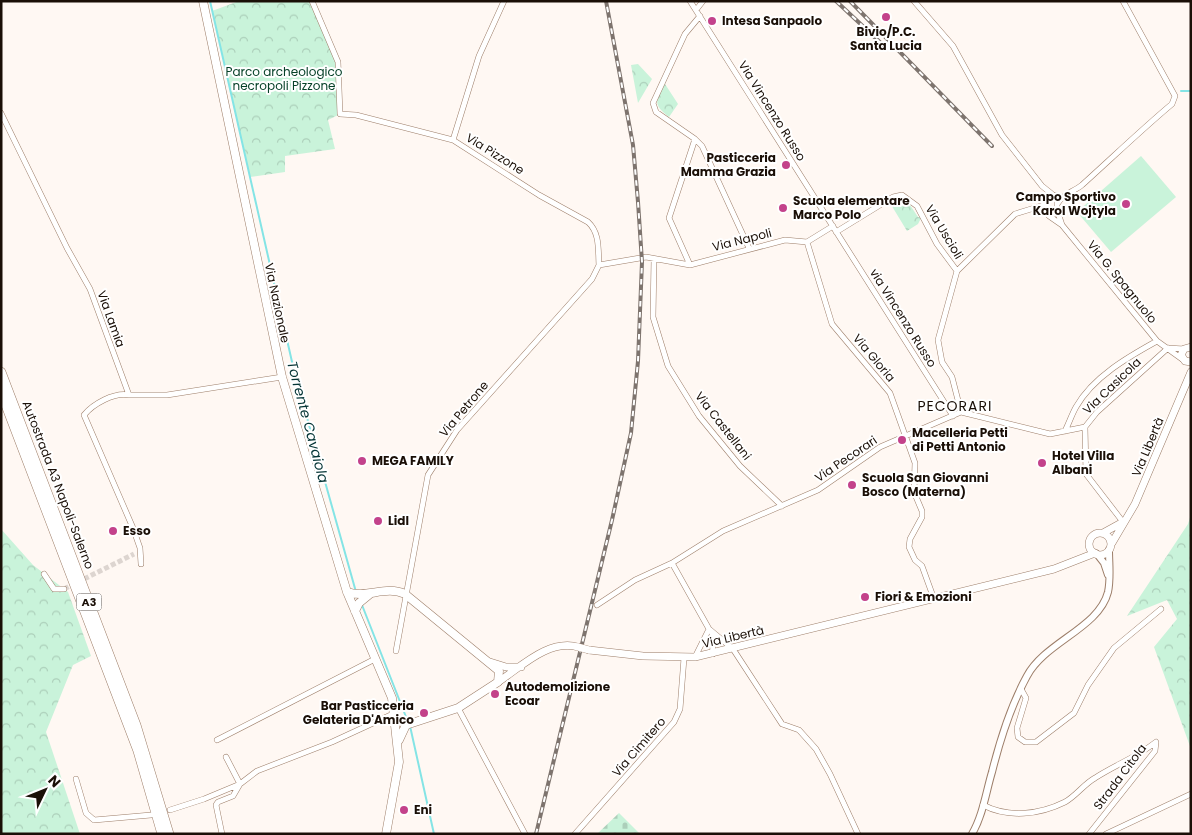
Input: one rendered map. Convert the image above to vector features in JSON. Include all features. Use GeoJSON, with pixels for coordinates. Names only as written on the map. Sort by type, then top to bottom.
{"type":"FeatureCollection","features":[{"type":"Feature","properties":{"kind":"highway","name":"Autostrada A3 Napoli-Salerno"},"geometry":{"type":"LineString","coordinates":[[1,372],[133,716],[153,774],[169,834]]}},
{"type":"Feature","properties":{"kind":"highway","name":"Autostrada A3 Napoli-Salerno"},"geometry":{"type":"LineString","coordinates":[[1,392],[136,743],[162,834]]}},
{"type":"Feature","properties":{"kind":"main road","name":"Via Nazionale"},"geometry":{"type":"LineString","coordinates":[[202,1],[282,377],[348,592],[392,698],[399,762],[386,834]]}},
{"type":"Feature","properties":{"kind":"main road"},"geometry":{"type":"LineString","coordinates":[[1189,347],[1181,355],[1186,361],[1190,375]]}},
{"type":"Feature","properties":{"kind":"main road","name":"Via Libertà"},"geometry":{"type":"LineString","coordinates":[[1110,547],[1123,522],[1136,504],[1190,375]]}},
{"type":"Feature","properties":{"kind":"main road"},"geometry":{"type":"LineString","coordinates":[[1076,559],[1093,535],[1103,533],[1123,522]]}},
{"type":"Feature","properties":{"kind":"main road"},"geometry":{"type":"LineString","coordinates":[[1090,541],[1090,549],[1096,554],[1105,554],[1110,547],[1108,536],[1103,533]]}},
{"type":"Feature","properties":{"kind":"main road","name":"Via Libertà"},"geometry":{"type":"LineString","coordinates":[[406,725],[458,708],[546,650],[558,646],[684,658],[713,654],[1054,569],[1076,559],[1096,554]]}},
{"type":"Feature","properties":{"kind":"main road"},"geometry":{"type":"LineString","coordinates":[[348,592],[354,594],[385,590],[402,593],[499,671],[498,682]]}},
{"type":"Feature","properties":{"kind":"main road"},"geometry":{"type":"LineString","coordinates":[[355,611],[362,600],[372,593]]}},
{"type":"Feature","properties":{"kind":"main road"},"geometry":{"type":"LineString","coordinates":[[485,660],[506,667],[521,667]]}},
{"type":"Feature","properties":{"kind":"main road"},"geometry":{"type":"LineString","coordinates":[[395,713],[406,725],[398,744]]}},
{"type":"Feature","properties":{"kind":"street"},"geometry":{"type":"LineString","coordinates":[[312,1],[338,62],[340,114],[356,115],[453,140]]}},
{"type":"Feature","properties":{"kind":"street","name":"Via Pizzone"},"geometry":{"type":"LineString","coordinates":[[504,1],[479,56],[453,140],[540,195],[588,222],[594,228],[598,238],[599,265]]}},
{"type":"Feature","properties":{"kind":"street","name":"Via Vincenzo Russo"},"geometry":{"type":"LineString","coordinates":[[690,1],[836,232]]}},
{"type":"Feature","properties":{"kind":"street"},"geometry":{"type":"LineString","coordinates":[[696,10],[703,1]]}},
{"type":"Feature","properties":{"kind":"street"},"geometry":{"type":"LineString","coordinates":[[914,1],[953,46],[1002,136],[1042,186],[1053,194],[1063,196]]}},
{"type":"Feature","properties":{"kind":"street"},"geometry":{"type":"LineString","coordinates":[[1042,186],[1046,198],[1044,211],[1049,216],[1054,215],[1063,196],[1077,188],[1130,142],[1138,132],[1172,104],[1175,96],[1123,1]]}},
{"type":"Feature","properties":{"kind":"street"},"geometry":{"type":"LineString","coordinates":[[700,16],[685,34],[652,103],[656,112],[702,146],[749,248]]}},
{"type":"Feature","properties":{"kind":"street","name":"Via Lamia"},"geometry":{"type":"LineString","coordinates":[[1,114],[8,124],[36,186],[90,289],[129,395]]}},
{"type":"Feature","properties":{"kind":"street"},"geometry":{"type":"LineString","coordinates":[[1,127],[8,124]]}},
{"type":"Feature","properties":{"kind":"street"},"geometry":{"type":"LineString","coordinates":[[690,265],[669,218],[695,139]]}},
{"type":"Feature","properties":{"kind":"street"},"geometry":{"type":"LineString","coordinates":[[1046,198],[1053,194]]}},
{"type":"Feature","properties":{"kind":"street","name":"Via G. Spagnuolo"},"geometry":{"type":"LineString","coordinates":[[1053,194],[1062,225]]}},
{"type":"Feature","properties":{"kind":"street","name":"Via Uscioli"},"geometry":{"type":"LineString","coordinates":[[836,232],[893,197],[902,196],[909,198],[917,206],[937,244],[957,271]]}},
{"type":"Feature","properties":{"kind":"street","name":"Via Uscioli"},"geometry":{"type":"LineString","coordinates":[[961,412],[952,377],[942,362],[938,340],[957,271],[1015,214],[1044,204]]}},
{"type":"Feature","properties":{"kind":"street","name":"Via G. Spagnuolo"},"geometry":{"type":"LineString","coordinates":[[1049,216],[1062,225],[1157,340],[1186,361]]}},
{"type":"Feature","properties":{"kind":"street"},"geometry":{"type":"LineString","coordinates":[[807,242],[833,226]]}},
{"type":"Feature","properties":{"kind":"street","name":"via Vincenzo Russo"},"geometry":{"type":"LineString","coordinates":[[836,232],[952,416]]}},
{"type":"Feature","properties":{"kind":"street","name":"Via Napoli"},"geometry":{"type":"LineString","coordinates":[[654,259],[690,265],[784,240],[807,242]]}},
{"type":"Feature","properties":{"kind":"street","name":"Via Gloria"},"geometry":{"type":"LineString","coordinates":[[807,242],[832,324],[890,393],[915,463],[914,492],[922,511],[922,516],[908,547],[915,560],[922,566],[934,599]]}},
{"type":"Feature","properties":{"kind":"street"},"geometry":{"type":"LineString","coordinates":[[599,265],[646,257],[654,259]]}},
{"type":"Feature","properties":{"kind":"street","name":"Via Castellani"},"geometry":{"type":"LineString","coordinates":[[654,259],[653,317],[668,366],[705,423],[740,466],[782,506]]}},
{"type":"Feature","properties":{"kind":"street","name":"Via Petrone"},"geometry":{"type":"LineString","coordinates":[[396,651],[402,593],[428,475],[457,430],[592,279],[599,265]]}},
{"type":"Feature","properties":{"kind":"street"},"geometry":{"type":"LineString","coordinates":[[1065,431],[1076,407],[1087,391],[1119,364],[1157,340]]}},
{"type":"Feature","properties":{"kind":"street"},"geometry":{"type":"LineString","coordinates":[[1168,348],[1189,347]]}},
{"type":"Feature","properties":{"kind":"street","name":"Via Casicola"},"geometry":{"type":"LineString","coordinates":[[1123,522],[1086,474],[1085,427],[1097,412],[1168,348]]}},
{"type":"Feature","properties":{"kind":"street"},"geometry":{"type":"LineString","coordinates":[[141,564],[140,548],[133,528],[84,415],[91,406],[122,394],[167,395],[282,377]]}},
{"type":"Feature","properties":{"kind":"street"},"geometry":{"type":"LineString","coordinates":[[961,412],[1050,434],[1085,427]]}},
{"type":"Feature","properties":{"kind":"street","name":"Via Pecorari"},"geometry":{"type":"LineString","coordinates":[[597,605],[635,580],[672,563],[723,531],[818,490],[880,447],[961,412]]}},
{"type":"Feature","properties":{"kind":"street"},"geometry":{"type":"LineString","coordinates":[[972,834],[983,805],[1000,745],[1021,689],[1032,667],[1096,613],[1106,598],[1109,581],[1110,547]]}},
{"type":"Feature","properties":{"kind":"street"},"geometry":{"type":"LineString","coordinates":[[134,554],[140,548]]}},
{"type":"Feature","properties":{"kind":"street"},"geometry":{"type":"LineString","coordinates":[[1096,554],[1104,563],[1109,581]]}},
{"type":"Feature","properties":{"kind":"street"},"geometry":{"type":"LineString","coordinates":[[672,563],[709,632],[713,654]]}},
{"type":"Feature","properties":{"kind":"street"},"geometry":{"type":"LineString","coordinates":[[44,574],[54,589],[64,589]]}},
{"type":"Feature","properties":{"kind":"street"},"geometry":{"type":"LineString","coordinates":[[1021,689],[1026,698],[1018,728],[1018,737],[1025,742],[1036,742],[1074,713],[1088,685],[1114,648],[1161,609]]}},
{"type":"Feature","properties":{"kind":"street"},"geometry":{"type":"LineString","coordinates":[[709,632],[733,649],[782,724],[799,730],[816,749],[858,834]]}},
{"type":"Feature","properties":{"kind":"street"},"geometry":{"type":"LineString","coordinates":[[695,657],[709,632]]}},
{"type":"Feature","properties":{"kind":"street","name":"Via Cimitero"},"geometry":{"type":"LineString","coordinates":[[575,834],[674,722],[682,698],[684,658]]}},
{"type":"Feature","properties":{"kind":"street"},"geometry":{"type":"LineString","coordinates":[[217,740],[375,659]]}},
{"type":"Feature","properties":{"kind":"street"},"geometry":{"type":"LineString","coordinates":[[458,708],[525,834]]}},
{"type":"Feature","properties":{"kind":"street"},"geometry":{"type":"LineString","coordinates":[[170,810],[240,784],[257,771],[332,742],[395,713]]}},
{"type":"Feature","properties":{"kind":"street","name":"Strada Citola"},"geometry":{"type":"LineString","coordinates":[[983,805],[996,812],[1022,815],[1066,802],[1094,778],[1144,752],[1156,742],[1155,751],[1089,834]]}},
{"type":"Feature","properties":{"kind":"street"},"geometry":{"type":"LineString","coordinates":[[226,756],[240,784]]}},
{"type":"Feature","properties":{"kind":"street"},"geometry":{"type":"LineString","coordinates":[[76,779],[86,813],[94,820],[152,815]]}},
{"type":"Feature","properties":{"kind":"street"},"geometry":{"type":"LineString","coordinates":[[222,834],[216,805],[236,792],[240,784]]}},
{"type":"Feature","properties":{"kind":"street"},"geometry":{"type":"LineString","coordinates":[[1106,834],[1191,794]]}},
{"type":"Feature","properties":{"kind":"green space","name":"Parco archeologico necropoli Pizzone"},"geometry":{"type":"Polygon","coordinates":[[[239,1],[309,1],[338,62],[340,114],[328,120],[335,149],[285,156],[285,172],[250,177],[212,11],[239,1]]]}},
{"type":"Feature","properties":{"kind":"green space"},"geometry":{"type":"Polygon","coordinates":[[[638,64],[652,79],[638,103],[631,65],[638,64]]]}},
{"type":"Feature","properties":{"kind":"green space"},"geometry":{"type":"Polygon","coordinates":[[[665,84],[678,104],[669,117],[660,109],[657,102],[665,84]]]}},
{"type":"Feature","properties":{"kind":"green space","name":"Campo Sportivo Karol Wojtyla"},"geometry":{"type":"Polygon","coordinates":[[[1141,156],[1176,197],[1111,252],[1077,212],[1141,156]]]}},
{"type":"Feature","properties":{"kind":"green space"},"geometry":{"type":"Polygon","coordinates":[[[898,200],[910,205],[918,217],[921,218],[918,224],[907,231],[890,203],[898,200]]]}},
{"type":"Feature","properties":{"kind":"green space"},"geometry":{"type":"Polygon","coordinates":[[[1191,514],[1191,749],[1154,647],[1177,619],[1167,600],[1127,616],[1188,524],[1191,514]]]}},
{"type":"Feature","properties":{"kind":"green space"},"geometry":{"type":"Polygon","coordinates":[[[1,529],[33,565],[68,592],[91,656],[73,665],[46,732],[80,834],[1,834],[1,529]]]}},
{"type":"Feature","properties":{"kind":"green space"},"geometry":{"type":"Polygon","coordinates":[[[619,813],[640,834],[597,834],[619,813]]]}},
{"type":"Feature","properties":{"kind":"waterway","name":"Torrente Cavaiola"},"geometry":{"type":"LineString","coordinates":[[210,1],[295,375],[356,592]]}},
{"type":"Feature","properties":{"kind":"waterway"},"geometry":{"type":"LineString","coordinates":[[1181,91],[1191,91]]}},
{"type":"Feature","properties":{"kind":"waterway","name":"Torrente Cavaiola"},"geometry":{"type":"LineString","coordinates":[[362,605],[408,722]]}},
{"type":"Feature","properties":{"kind":"waterway","name":"Torrente Cavaiola"},"geometry":{"type":"LineString","coordinates":[[410,726],[434,834]]}},
{"type":"Feature","properties":{"kind":"tunnel"},"geometry":{"type":"LineString","coordinates":[[64,589],[134,554]]}},
{"type":"Feature","properties":{"kind":"railway"},"geometry":{"type":"LineString","coordinates":[[536,834],[612,520],[631,433],[638,361],[642,262],[633,145],[606,1]]}},
{"type":"Feature","properties":{"kind":"railway"},"geometry":{"type":"LineString","coordinates":[[836,1],[884,46]]}},
{"type":"Feature","properties":{"kind":"railway"},"geometry":{"type":"LineString","coordinates":[[850,1],[992,146]]}},
{"type":"Feature","properties":{"kind":"place","name":"Bivio/P.C. Santa Lucia"},"geometry":{"type":"Point","coordinates":[886,17]}},
{"type":"Feature","properties":{"kind":"place","name":"Intesa Sanpaolo"},"geometry":{"type":"Point","coordinates":[712,21]}},
{"type":"Feature","properties":{"kind":"place","name":"Pasticceria Mamma Grazia"},"geometry":{"type":"Point","coordinates":[786,165]}},
{"type":"Feature","properties":{"kind":"place","name":"Campo Sportivo Karol Wojtyla"},"geometry":{"type":"Point","coordinates":[1126,204]}},
{"type":"Feature","properties":{"kind":"place","name":"Scuola elementare Marco Polo"},"geometry":{"type":"Point","coordinates":[783,208]}},
{"type":"Feature","properties":{"kind":"place","name":"Macelleria Petti di Petti Antonio"},"geometry":{"type":"Point","coordinates":[902,440]}},
{"type":"Feature","properties":{"kind":"place","name":"MEGA FAMILY"},"geometry":{"type":"Point","coordinates":[362,461]}},
{"type":"Feature","properties":{"kind":"place","name":"Hotel Villa Albani"},"geometry":{"type":"Point","coordinates":[1042,463]}},
{"type":"Feature","properties":{"kind":"place","name":"Scuola San Giovanni Bosco (Materna)"},"geometry":{"type":"Point","coordinates":[852,485]}},
{"type":"Feature","properties":{"kind":"place","name":"Lidl"},"geometry":{"type":"Point","coordinates":[378,521]}},
{"type":"Feature","properties":{"kind":"place","name":"Esso"},"geometry":{"type":"Point","coordinates":[113,531]}},
{"type":"Feature","properties":{"kind":"place","name":"Fiori & Emozioni"},"geometry":{"type":"Point","coordinates":[865,597]}},
{"type":"Feature","properties":{"kind":"place","name":"Autodemolizione Ecoar"},"geometry":{"type":"Point","coordinates":[495,694]}},
{"type":"Feature","properties":{"kind":"place","name":"Bar Pasticceria Gelateria D'Amico"},"geometry":{"type":"Point","coordinates":[424,713]}},
{"type":"Feature","properties":{"kind":"place","name":"Eni"},"geometry":{"type":"Point","coordinates":[404,810]}},
{"type":"Feature","properties":{"kind":"district","name":"PECORARI"},"geometry":{"type":"Point","coordinates":[955,406]}}]}
